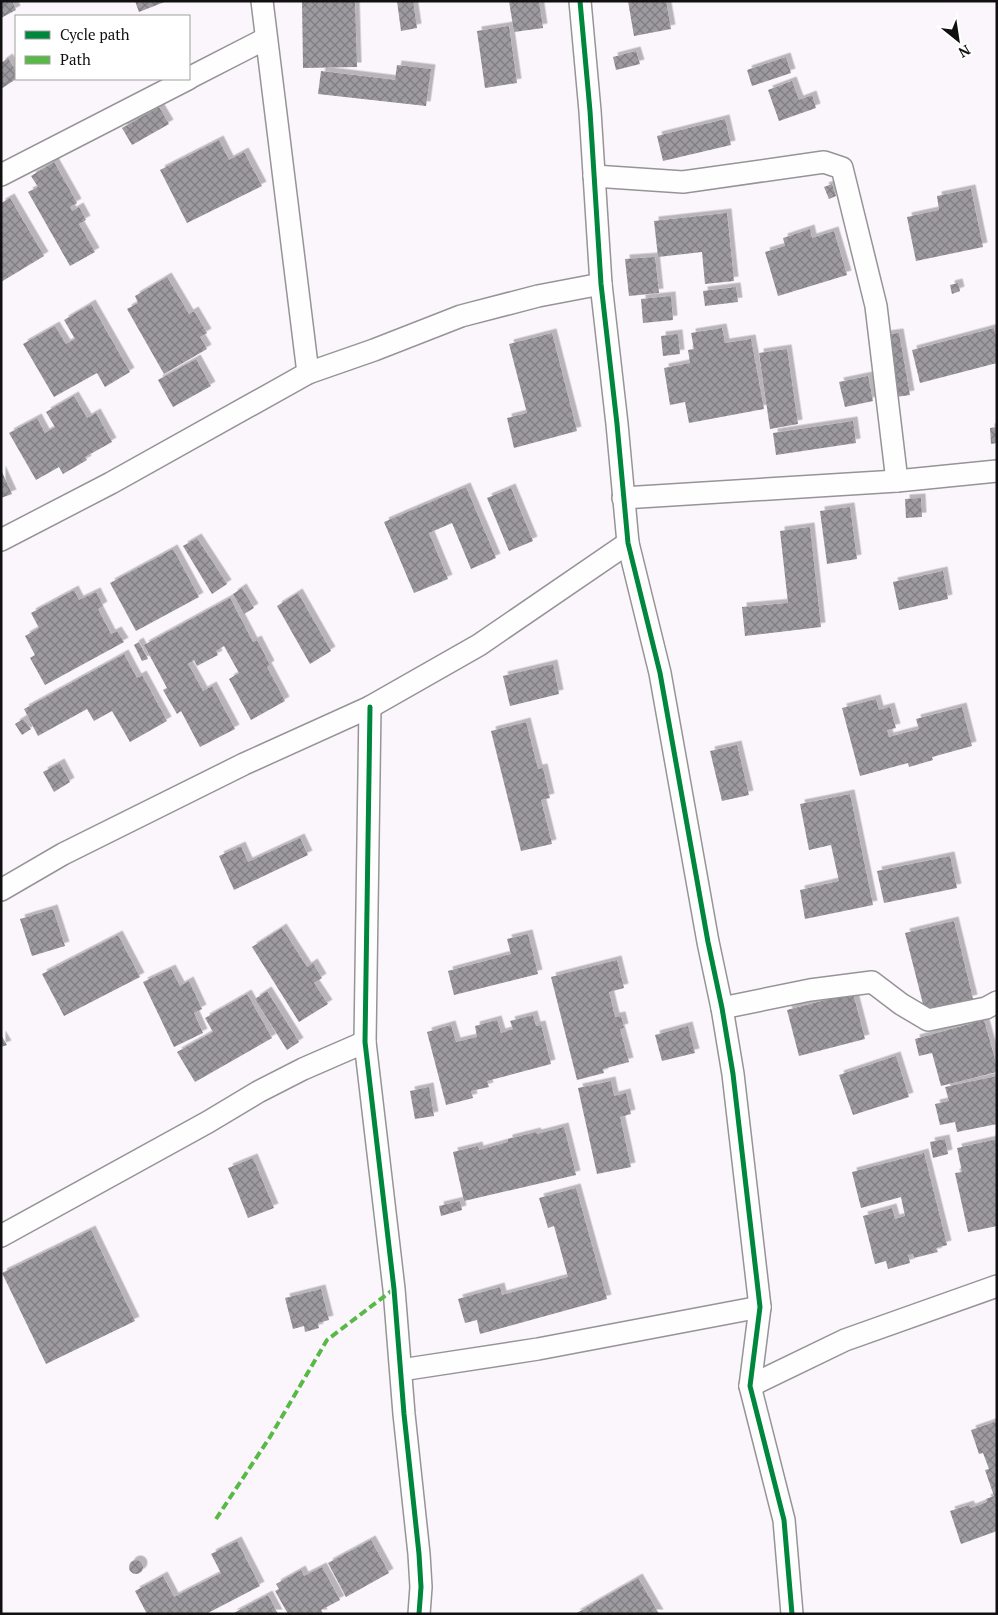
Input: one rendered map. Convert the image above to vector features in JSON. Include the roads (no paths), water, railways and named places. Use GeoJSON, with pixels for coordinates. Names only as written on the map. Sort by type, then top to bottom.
{"type":"FeatureCollection","features":[{"type":"Feature","properties":{"kind":"street"},"geometry":{"type":"LineString","coordinates":[[262,1],[308,373]]}},
{"type":"Feature","properties":{"kind":"street"},"geometry":{"type":"LineString","coordinates":[[580,1],[601,284],[628,543],[660,673],[733,1074],[760,1307],[750,1386],[784,1520],[792,1614]]}},
{"type":"Feature","properties":{"kind":"street"},"geometry":{"type":"LineString","coordinates":[[190,78],[266,39]]}},
{"type":"Feature","properties":{"kind":"street"},"geometry":{"type":"LineString","coordinates":[[1,175],[186,80]]}},
{"type":"Feature","properties":{"kind":"street"},"geometry":{"type":"LineString","coordinates":[[594,176],[683,182],[824,162],[842,168],[876,306],[896,481]]}},
{"type":"Feature","properties":{"kind":"street"},"geometry":{"type":"LineString","coordinates":[[1,540],[111,483],[308,373],[461,316],[538,296],[601,284]]}},
{"type":"Feature","properties":{"kind":"street"},"geometry":{"type":"LineString","coordinates":[[623,498],[896,481],[997,471]]}},
{"type":"Feature","properties":{"kind":"street"},"geometry":{"type":"LineString","coordinates":[[1,890],[63,854],[236,768],[370,707],[479,645],[628,543]]}},
{"type":"Feature","properties":{"kind":"street"},"geometry":{"type":"LineString","coordinates":[[370,707],[366,1042],[394,1289],[404,1414],[419,1554],[421,1588],[419,1614]]}},
{"type":"Feature","properties":{"kind":"street"},"geometry":{"type":"LineString","coordinates":[[722,1008],[810,990],[872,982],[901,1004],[928,1020],[986,1008],[997,1002]]}},
{"type":"Feature","properties":{"kind":"street"},"geometry":{"type":"LineString","coordinates":[[1,1236],[208,1122],[258,1092],[303,1069],[366,1042]]}},
{"type":"Feature","properties":{"kind":"street"},"geometry":{"type":"LineString","coordinates":[[750,1386],[845,1340],[997,1286]]}},
{"type":"Feature","properties":{"kind":"street"},"geometry":{"type":"LineString","coordinates":[[401,1370],[538,1349],[760,1307]]}}]}
